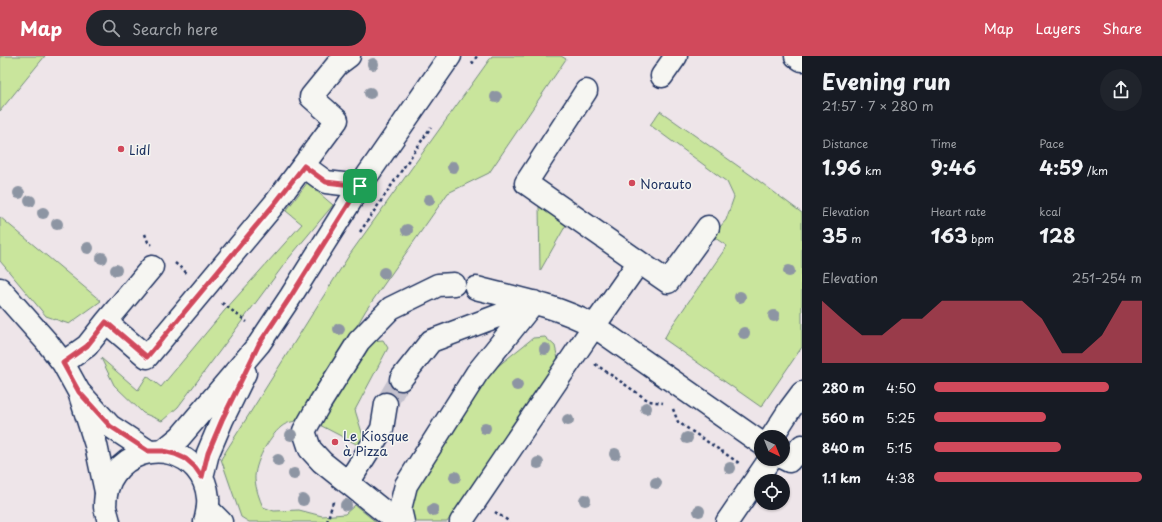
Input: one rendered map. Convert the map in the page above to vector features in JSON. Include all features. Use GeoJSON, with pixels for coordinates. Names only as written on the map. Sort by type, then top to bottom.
{"type":"FeatureCollection","features":[{"type":"Feature","properties":{"kind":"main road"},"geometry":{"type":"LineString","coordinates":[[106,322],[147,357],[276,202],[337,120],[311,97],[337,65],[349,56]]}},
{"type":"Feature","properties":{"kind":"main road"},"geometry":{"type":"LineString","coordinates":[[106,492],[112,478],[121,465],[133,456],[155,451],[180,437],[259,344],[360,186],[450,56]]}},
{"type":"Feature","properties":{"kind":"main road"},"geometry":{"type":"LineString","coordinates":[[662,76],[676,56]]}},
{"type":"Feature","properties":{"kind":"main road"},"geometry":{"type":"LineString","coordinates":[[796,56],[802,60]]}},
{"type":"Feature","properties":{"kind":"main road"},"geometry":{"type":"LineString","coordinates":[[586,91],[526,183],[668,282],[708,227]]}},
{"type":"Feature","properties":{"kind":"main road"},"geometry":{"type":"LineString","coordinates":[[304,166],[326,182],[360,186]]}},
{"type":"Feature","properties":{"kind":"main road"},"geometry":{"type":"LineString","coordinates":[[461,522],[639,262]]}},
{"type":"Feature","properties":{"kind":"main road"},"geometry":{"type":"LineString","coordinates":[[63,363],[87,346],[152,267]]}},
{"type":"Feature","properties":{"kind":"main road"},"geometry":{"type":"LineString","coordinates":[[397,522],[348,483],[310,449],[304,431],[359,341],[391,308],[438,285],[454,284]]}},
{"type":"Feature","properties":{"kind":"main road"},"geometry":{"type":"LineString","coordinates":[[476,288],[534,302],[579,318],[594,326],[754,438]]}},
{"type":"Feature","properties":{"kind":"main road"},"geometry":{"type":"LineString","coordinates":[[0,289],[46,341],[63,363],[79,392],[96,445],[106,492],[106,508],[109,522]]}},
{"type":"Feature","properties":{"kind":"main road"},"geometry":{"type":"LineString","coordinates":[[401,379],[431,341],[534,302]]}},
{"type":"Feature","properties":{"kind":"main road"},"geometry":{"type":"LineString","coordinates":[[403,522],[400,509],[406,484],[477,373],[534,302]]}},
{"type":"Feature","properties":{"kind":"main road"},"geometry":{"type":"LineString","coordinates":[[202,477],[208,453],[222,420],[259,344]]}},
{"type":"Feature","properties":{"kind":"main road"},"geometry":{"type":"LineString","coordinates":[[79,392],[110,426],[155,451],[175,454],[186,459],[195,467],[202,477],[207,492],[211,518]]}},
{"type":"Feature","properties":{"kind":"main road"},"geometry":{"type":"LineString","coordinates":[[776,430],[802,393]]}},
{"type":"Feature","properties":{"kind":"main road"},"geometry":{"type":"LineString","coordinates":[[348,483],[382,429],[386,404]]}},
{"type":"Feature","properties":{"kind":"main road"},"geometry":{"type":"LineString","coordinates":[[790,459],[802,446]]}},
{"type":"Feature","properties":{"kind":"main road"},"geometry":{"type":"LineString","coordinates":[[727,522],[764,467]]}},
{"type":"Feature","properties":{"kind":"path"},"geometry":{"type":"LineString","coordinates":[[469,68],[477,56]]}},
{"type":"Feature","properties":{"kind":"path"},"geometry":{"type":"LineString","coordinates":[[359,234],[432,125]]}},
{"type":"Feature","properties":{"kind":"path"},"geometry":{"type":"LineString","coordinates":[[577,352],[649,401],[666,403]]}},
{"type":"Feature","properties":{"kind":"path"},"geometry":{"type":"LineString","coordinates":[[671,406],[678,422],[764,467]]}},
{"type":"Feature","properties":{"kind":"path"},"geometry":{"type":"LineString","coordinates":[[490,509],[510,522]]}},
{"type":"Feature","properties":{"kind":"green space"},"geometry":{"type":"Polygon","coordinates":[[[0,56],[45,56],[0,111],[0,56]]]}},
{"type":"Feature","properties":{"kind":"green space"},"geometry":{"type":"Polygon","coordinates":[[[492,56],[561,56],[566,59],[489,173],[448,193],[366,310],[302,420],[286,424],[276,431],[263,451],[255,473],[255,483],[263,507],[274,511],[299,510],[322,516],[345,514],[355,505],[376,522],[249,522],[241,517],[221,459],[350,254],[492,56]]]}},
{"type":"Feature","properties":{"kind":"green space"},"geometry":{"type":"Polygon","coordinates":[[[660,111],[802,213],[802,347],[761,407],[664,339],[727,246],[712,236],[726,220],[734,197],[727,182],[650,125],[660,111]]]}},
{"type":"Feature","properties":{"kind":"green space"},"geometry":{"type":"Polygon","coordinates":[[[307,183],[333,205],[289,258],[178,407],[162,421],[143,413],[114,385],[101,358],[138,390],[147,376],[161,387],[225,310],[302,224],[286,211],[307,183]]]}},
{"type":"Feature","properties":{"kind":"green space"},"geometry":{"type":"Polygon","coordinates":[[[539,205],[566,225],[540,271],[539,205]]]}},
{"type":"Feature","properties":{"kind":"green space"},"geometry":{"type":"Polygon","coordinates":[[[0,217],[101,301],[69,324],[46,316],[0,261],[0,217]]]}},
{"type":"Feature","properties":{"kind":"green space"},"geometry":{"type":"Polygon","coordinates":[[[545,337],[555,346],[558,359],[447,522],[415,522],[411,516],[410,497],[483,378],[533,338],[545,337]]]}},
{"type":"Feature","properties":{"kind":"green space"},"geometry":{"type":"Polygon","coordinates":[[[383,340],[388,348],[355,410],[364,439],[360,446],[316,423],[370,341],[383,340]]]}},
{"type":"Feature","properties":{"kind":"tunnel"},"geometry":{"type":"LineString","coordinates":[[386,404],[401,379]]}},
{"type":"Feature","properties":{"kind":"place","name":"Lidl"},"geometry":{"type":"Point","coordinates":[121,149]}},
{"type":"Feature","properties":{"kind":"place","name":"Norauto"},"geometry":{"type":"Point","coordinates":[632,183]}},
{"type":"Feature","properties":{"kind":"place","name":"Le Kiosque à Pizza"},"geometry":{"type":"Point","coordinates":[335,442]}},
{"type":"Feature","properties":{"kind":"route"},"geometry":{"type":"LineString","coordinates":[[304,166],[326,182],[360,186],[259,344],[222,420],[208,453],[202,477],[195,467],[186,459],[163,451],[148,451],[110,426],[79,392],[63,363],[87,346],[106,322],[147,357],[276,202],[304,166]]}}]}
